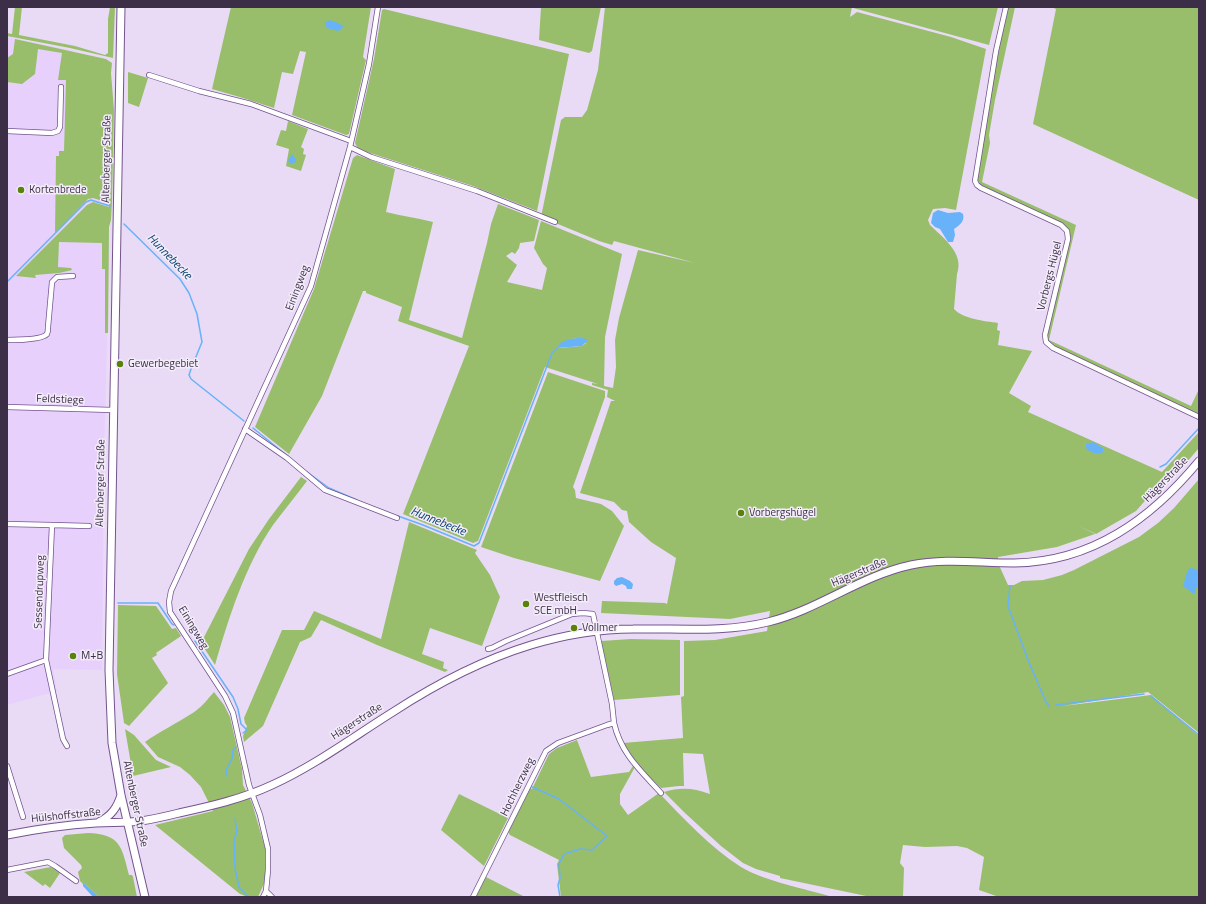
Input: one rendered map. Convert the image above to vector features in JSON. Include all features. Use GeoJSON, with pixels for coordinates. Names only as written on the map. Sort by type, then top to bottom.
{"type":"FeatureCollection","features":[{"type":"Feature","properties":{"kind":"main road","name":"Altenberger Straße"},"geometry":{"type":"LineString","coordinates":[[121,7],[109,670],[112,743],[121,794],[145,897]]}},
{"type":"Feature","properties":{"kind":"main road","name":"Hägerstraße"},"geometry":{"type":"LineString","coordinates":[[127,822],[140,821],[226,802],[271,786],[304,769],[417,697],[464,672],[505,654],[529,646],[566,636],[596,631],[638,628],[711,629],[749,626],[769,622],[793,614],[820,603],[879,574],[910,565],[947,561],[1008,563],[1029,562],[1072,554],[1110,538],[1142,518],[1170,493],[1199,461]]}},
{"type":"Feature","properties":{"kind":"main road"},"geometry":{"type":"LineString","coordinates":[[97,823],[114,811],[121,794]]}},
{"type":"Feature","properties":{"kind":"main road","name":"Hülshoffstraße"},"geometry":{"type":"LineString","coordinates":[[7,835],[46,828],[97,823],[127,822]]}},
{"type":"Feature","properties":{"kind":"street","name":"Einingweg"},"geometry":{"type":"LineString","coordinates":[[266,892],[268,849],[260,815],[249,785],[235,722],[230,707],[217,684],[170,612],[169,602],[171,591],[311,286],[350,147],[369,64],[378,7]]}},
{"type":"Feature","properties":{"kind":"street","name":"Vorbergs Hügel"},"geometry":{"type":"LineString","coordinates":[[1006,7],[996,51],[975,181],[981,188],[1060,225],[1067,231],[1068,239],[1045,335],[1045,341],[1053,348],[1199,417]]}},
{"type":"Feature","properties":{"kind":"street"},"geometry":{"type":"LineString","coordinates":[[149,75],[199,91],[251,104],[351,141]]}},
{"type":"Feature","properties":{"kind":"street"},"geometry":{"type":"LineString","coordinates":[[7,130],[52,133],[58,131],[60,127],[61,87]]}},
{"type":"Feature","properties":{"kind":"street"},"geometry":{"type":"LineString","coordinates":[[350,147],[371,157],[477,191],[555,222]]}},
{"type":"Feature","properties":{"kind":"street"},"geometry":{"type":"LineString","coordinates":[[7,340],[38,338],[45,336],[48,327],[52,282],[57,277],[73,276]]}},
{"type":"Feature","properties":{"kind":"street","name":"Feldstiege"},"geometry":{"type":"LineString","coordinates":[[7,408],[113,410]]}},
{"type":"Feature","properties":{"kind":"street"},"geometry":{"type":"LineString","coordinates":[[245,429],[286,458],[325,490],[397,518]]}},
{"type":"Feature","properties":{"kind":"street"},"geometry":{"type":"LineString","coordinates":[[7,524],[89,526]]}},
{"type":"Feature","properties":{"kind":"street","name":"Sessendrupweg"},"geometry":{"type":"LineString","coordinates":[[52,525],[46,660],[64,739],[67,746]]}},
{"type":"Feature","properties":{"kind":"street"},"geometry":{"type":"LineString","coordinates":[[488,648],[492,648],[512,638],[572,614],[593,614],[611,699],[614,723],[619,741],[625,752],[661,793]]}},
{"type":"Feature","properties":{"kind":"street"},"geometry":{"type":"LineString","coordinates":[[7,674],[46,660]]}},
{"type":"Feature","properties":{"kind":"street","name":"Hochherzweg"},"geometry":{"type":"LineString","coordinates":[[472,897],[546,751],[558,743],[614,723]]}},
{"type":"Feature","properties":{"kind":"street"},"geometry":{"type":"LineString","coordinates":[[7,766],[23,817]]}},
{"type":"Feature","properties":{"kind":"street"},"geometry":{"type":"LineString","coordinates":[[7,870],[48,862],[76,881]]}},
{"type":"Feature","properties":{"kind":"street"},"geometry":{"type":"LineString","coordinates":[[263,897],[266,892],[272,897]]}},
{"type":"Feature","properties":{"kind":"shaded area"},"geometry":{"type":"Polygon","coordinates":[[[7,37],[73,51],[109,193],[109,259],[104,456],[102,670],[53,669],[57,691],[7,705],[7,37]]]}},
{"type":"Feature","properties":{"kind":"green space"},"geometry":{"type":"Polygon","coordinates":[[[15,7],[22,7],[19,35],[75,46],[105,55],[108,53],[108,19],[110,7],[115,7],[113,58],[7,36],[7,33],[12,34],[15,7]]]}},
{"type":"Feature","properties":{"kind":"green space"},"geometry":{"type":"Polygon","coordinates":[[[231,7],[371,7],[363,57],[366,60],[349,134],[346,135],[292,115],[306,52],[300,51],[293,74],[282,72],[274,108],[212,89],[231,7]]]}},
{"type":"Feature","properties":{"kind":"green space"},"geometry":{"type":"Polygon","coordinates":[[[541,7],[601,7],[592,51],[589,53],[539,40],[541,7]]]}},
{"type":"Feature","properties":{"kind":"green space"},"geometry":{"type":"Polygon","coordinates":[[[605,7],[852,7],[850,17],[857,12],[951,37],[986,49],[956,210],[945,208],[933,209],[928,220],[930,225],[951,246],[958,259],[959,266],[954,309],[968,317],[998,323],[997,330],[1000,331],[998,345],[1032,351],[1009,393],[1031,406],[1028,412],[1162,472],[1199,432],[1199,448],[1173,478],[1165,478],[1136,511],[1096,534],[1079,526],[1095,534],[1057,547],[998,557],[998,563],[1008,585],[1014,585],[1022,581],[1043,580],[1074,570],[1139,537],[1158,523],[1174,508],[1199,479],[1199,733],[1148,692],[1063,706],[1151,695],[1199,736],[1199,897],[999,897],[979,890],[984,857],[967,848],[957,846],[925,847],[903,845],[900,863],[904,868],[903,897],[871,897],[780,878],[780,876],[756,869],[743,863],[721,846],[664,792],[676,789],[687,789],[698,790],[710,794],[703,754],[683,753],[684,786],[661,788],[634,761],[623,743],[683,738],[681,697],[684,696],[684,641],[715,640],[767,631],[770,611],[730,619],[601,613],[602,601],[667,604],[676,558],[651,542],[629,522],[627,511],[622,510],[614,502],[580,493],[611,401],[615,401],[607,397],[608,390],[592,385],[592,383],[598,384],[545,367],[478,541],[473,543],[403,514],[469,346],[398,321],[402,307],[363,291],[322,396],[289,454],[255,427],[314,289],[353,158],[357,155],[395,169],[386,212],[433,222],[409,320],[462,338],[491,224],[498,204],[539,220],[534,241],[520,243],[515,254],[512,252],[506,256],[517,265],[507,282],[542,290],[547,268],[534,248],[541,221],[622,254],[605,337],[604,386],[613,388],[616,367],[615,340],[619,318],[638,250],[695,263],[614,241],[612,245],[541,217],[561,120],[565,117],[582,117],[587,110],[598,70],[605,7]],[[581,338],[571,339],[559,345],[559,348],[582,346],[586,343],[581,338]]]}},
{"type":"Feature","properties":{"kind":"green space"},"geometry":{"type":"Polygon","coordinates":[[[853,7],[998,7],[989,45],[853,7]]]}},
{"type":"Feature","properties":{"kind":"green space"},"geometry":{"type":"Polygon","coordinates":[[[1007,7],[1015,7],[995,100],[989,135],[990,143],[982,182],[1076,225],[1049,340],[1191,406],[1199,389],[1199,415],[1055,348],[1048,341],[1047,335],[1070,237],[1069,231],[1064,226],[981,187],[976,178],[995,66],[1007,7]]]}},
{"type":"Feature","properties":{"kind":"green space"},"geometry":{"type":"Polygon","coordinates":[[[1051,7],[1199,7],[1199,200],[1033,124],[1056,9],[1051,7]]]}},
{"type":"Feature","properties":{"kind":"green space"},"geometry":{"type":"Polygon","coordinates":[[[384,9],[569,54],[537,211],[473,186],[367,152],[357,147],[355,143],[374,59],[382,10],[384,9]]]}},
{"type":"Feature","properties":{"kind":"green space"},"geometry":{"type":"Polygon","coordinates":[[[15,39],[106,59],[112,63],[111,73],[114,110],[112,202],[109,227],[108,333],[105,333],[105,269],[102,269],[102,243],[59,242],[58,267],[71,268],[72,270],[59,273],[35,275],[36,278],[16,276],[87,205],[93,202],[109,207],[109,203],[93,198],[88,199],[55,233],[56,156],[59,156],[59,151],[64,151],[66,80],[58,80],[62,53],[38,49],[35,74],[22,84],[7,82],[7,58],[13,54],[15,39]]]}},
{"type":"Feature","properties":{"kind":"green space"},"geometry":{"type":"Polygon","coordinates":[[[128,72],[148,78],[139,107],[128,103],[128,72]]]}},
{"type":"Feature","properties":{"kind":"green space"},"geometry":{"type":"Polygon","coordinates":[[[288,121],[308,129],[301,147],[304,149],[303,154],[306,155],[301,171],[286,166],[289,149],[276,145],[281,130],[286,131],[288,121]]]}},
{"type":"Feature","properties":{"kind":"green space"},"geometry":{"type":"Polygon","coordinates":[[[548,372],[605,391],[605,397],[573,487],[576,498],[601,504],[612,511],[624,526],[600,581],[514,558],[481,547],[548,372]]]}},
{"type":"Feature","properties":{"kind":"green space"},"geometry":{"type":"Polygon","coordinates":[[[301,477],[307,481],[273,525],[254,557],[232,610],[215,665],[201,643],[249,549],[269,519],[301,477]]]}},
{"type":"Feature","properties":{"kind":"green space"},"geometry":{"type":"Polygon","coordinates":[[[409,522],[477,550],[475,553],[490,575],[500,597],[482,646],[430,628],[422,654],[444,662],[443,668],[448,670],[445,672],[377,645],[321,620],[311,637],[300,642],[263,726],[244,742],[243,736],[247,726],[244,718],[282,630],[304,630],[314,611],[381,639],[409,522]]]}},
{"type":"Feature","properties":{"kind":"green space"},"geometry":{"type":"Polygon","coordinates":[[[118,605],[156,606],[172,629],[176,628],[181,636],[156,653],[157,655],[152,658],[168,683],[129,726],[124,723],[117,674],[118,605]]]}},
{"type":"Feature","properties":{"kind":"green space"},"geometry":{"type":"Polygon","coordinates":[[[631,639],[680,640],[680,695],[614,700],[601,641],[631,639]]]}},
{"type":"Feature","properties":{"kind":"green space"},"geometry":{"type":"Polygon","coordinates":[[[214,692],[224,705],[230,717],[242,769],[243,785],[252,803],[268,858],[266,879],[258,897],[248,897],[240,894],[155,825],[213,811],[201,787],[190,775],[180,767],[158,757],[145,742],[194,712],[214,692]]]}},
{"type":"Feature","properties":{"kind":"green space"},"geometry":{"type":"Polygon","coordinates":[[[125,729],[134,735],[156,760],[171,767],[133,776],[125,729]]]}},
{"type":"Feature","properties":{"kind":"green space"},"geometry":{"type":"Polygon","coordinates":[[[577,740],[591,777],[629,772],[633,766],[635,767],[620,794],[620,804],[628,815],[659,793],[708,842],[741,867],[773,881],[833,897],[561,897],[557,864],[559,860],[510,835],[508,832],[530,788],[532,789],[549,754],[557,748],[577,740]]]}},
{"type":"Feature","properties":{"kind":"green space"},"geometry":{"type":"Polygon","coordinates":[[[459,794],[508,818],[484,866],[441,830],[459,794]]]}},
{"type":"Feature","properties":{"kind":"green space"},"geometry":{"type":"Polygon","coordinates":[[[88,833],[107,836],[118,844],[122,850],[129,875],[132,875],[133,877],[137,897],[99,897],[80,881],[78,872],[82,868],[81,865],[64,848],[62,838],[65,835],[88,833]]]}},
{"type":"Feature","properties":{"kind":"green space"},"geometry":{"type":"Polygon","coordinates":[[[51,867],[60,873],[50,888],[45,884],[43,886],[24,872],[51,867]]]}},
{"type":"Feature","properties":{"kind":"green space"},"geometry":{"type":"Polygon","coordinates":[[[486,877],[525,897],[476,897],[486,877]]]}},
{"type":"Feature","properties":{"kind":"water"},"geometry":{"type":"Polygon","coordinates":[[[330,20],[343,26],[342,29],[338,31],[327,28],[325,24],[330,20]]]}},
{"type":"Feature","properties":{"kind":"water"},"geometry":{"type":"Polygon","coordinates":[[[292,154],[296,159],[296,162],[290,164],[288,160],[292,154]]]}},
{"type":"Feature","properties":{"kind":"water"},"geometry":{"type":"Polygon","coordinates":[[[938,210],[948,213],[960,212],[963,214],[962,223],[954,229],[955,235],[953,242],[948,242],[940,229],[931,223],[933,213],[938,210]]]}},
{"type":"Feature","properties":{"kind":"water"},"geometry":{"type":"Polygon","coordinates":[[[581,338],[587,339],[582,346],[557,348],[564,341],[581,338]]]}},
{"type":"Feature","properties":{"kind":"water"},"geometry":{"type":"Polygon","coordinates":[[[1093,442],[1103,448],[1103,452],[1096,453],[1086,448],[1086,444],[1093,442]]]}},
{"type":"Feature","properties":{"kind":"water"},"geometry":{"type":"Polygon","coordinates":[[[1190,568],[1199,570],[1199,585],[1194,594],[1183,586],[1187,572],[1190,568]]]}},
{"type":"Feature","properties":{"kind":"water"},"geometry":{"type":"Polygon","coordinates":[[[622,577],[633,584],[632,589],[627,589],[626,586],[622,584],[616,586],[614,584],[614,581],[617,578],[622,577]]]}},
{"type":"Feature","properties":{"kind":"water"},"geometry":{"type":"Polygon","coordinates":[[[83,884],[85,884],[99,897],[93,897],[83,886],[83,884]]]}},
{"type":"Feature","properties":{"kind":"waterway","name":"Hunnebecke"},"geometry":{"type":"LineString","coordinates":[[7,282],[86,202],[91,200],[110,206]]}},
{"type":"Feature","properties":{"kind":"waterway","name":"Hunnebecke"},"geometry":{"type":"LineString","coordinates":[[124,224],[180,279],[189,293],[197,314],[202,342],[189,375],[191,379],[244,421]]}},
{"type":"Feature","properties":{"kind":"waterway","name":"Hunnebecke"},"geometry":{"type":"LineString","coordinates":[[398,516],[474,546],[479,543],[552,353],[557,348]]}},
{"type":"Feature","properties":{"kind":"waterway","name":"Hunnebecke"},"geometry":{"type":"LineString","coordinates":[[253,428],[285,454]]}},
{"type":"Feature","properties":{"kind":"waterway"},"geometry":{"type":"LineString","coordinates":[[1160,467],[1166,464],[1199,428]]}},
{"type":"Feature","properties":{"kind":"waterway","name":"Hunnebecke"},"geometry":{"type":"LineString","coordinates":[[307,472],[329,488],[357,500]]}},
{"type":"Feature","properties":{"kind":"waterway"},"geometry":{"type":"LineString","coordinates":[[1010,586],[1008,606],[1028,660],[1049,706]]}},
{"type":"Feature","properties":{"kind":"waterway"},"geometry":{"type":"LineString","coordinates":[[118,603],[158,603],[174,625]]}},
{"type":"Feature","properties":{"kind":"waterway"},"geometry":{"type":"LineString","coordinates":[[195,641],[233,697],[238,709],[241,724],[247,730],[243,733]]}},
{"type":"Feature","properties":{"kind":"waterway"},"geometry":{"type":"LineString","coordinates":[[1056,705],[1144,694]]}},
{"type":"Feature","properties":{"kind":"waterway"},"geometry":{"type":"LineString","coordinates":[[1151,696],[1199,735]]}},
{"type":"Feature","properties":{"kind":"waterway"},"geometry":{"type":"LineString","coordinates":[[227,776],[226,770],[232,759],[233,750],[236,747]]}},
{"type":"Feature","properties":{"kind":"waterway"},"geometry":{"type":"LineString","coordinates":[[532,787],[559,799],[607,836],[592,850],[580,849],[564,854],[559,864],[560,878],[558,885],[560,897]]}},
{"type":"Feature","properties":{"kind":"waterway"},"geometry":{"type":"LineString","coordinates":[[235,819],[237,832],[234,840],[235,868],[239,887],[248,897]]}},
{"type":"Feature","properties":{"kind":"place","name":"Kortenbrede"},"geometry":{"type":"Point","coordinates":[21,190]}},
{"type":"Feature","properties":{"kind":"place","name":"Gewerbegebiet"},"geometry":{"type":"Point","coordinates":[120,364]}},
{"type":"Feature","properties":{"kind":"place","name":"Vorbergshügel"},"geometry":{"type":"Point","coordinates":[741,513]}},
{"type":"Feature","properties":{"kind":"place","name":"Westfleisch SCE mbH"},"geometry":{"type":"Point","coordinates":[526,604]}},
{"type":"Feature","properties":{"kind":"place","name":"Vollmer"},"geometry":{"type":"Point","coordinates":[574,628]}},
{"type":"Feature","properties":{"kind":"place","name":"M+B"},"geometry":{"type":"Point","coordinates":[73,656]}}]}
